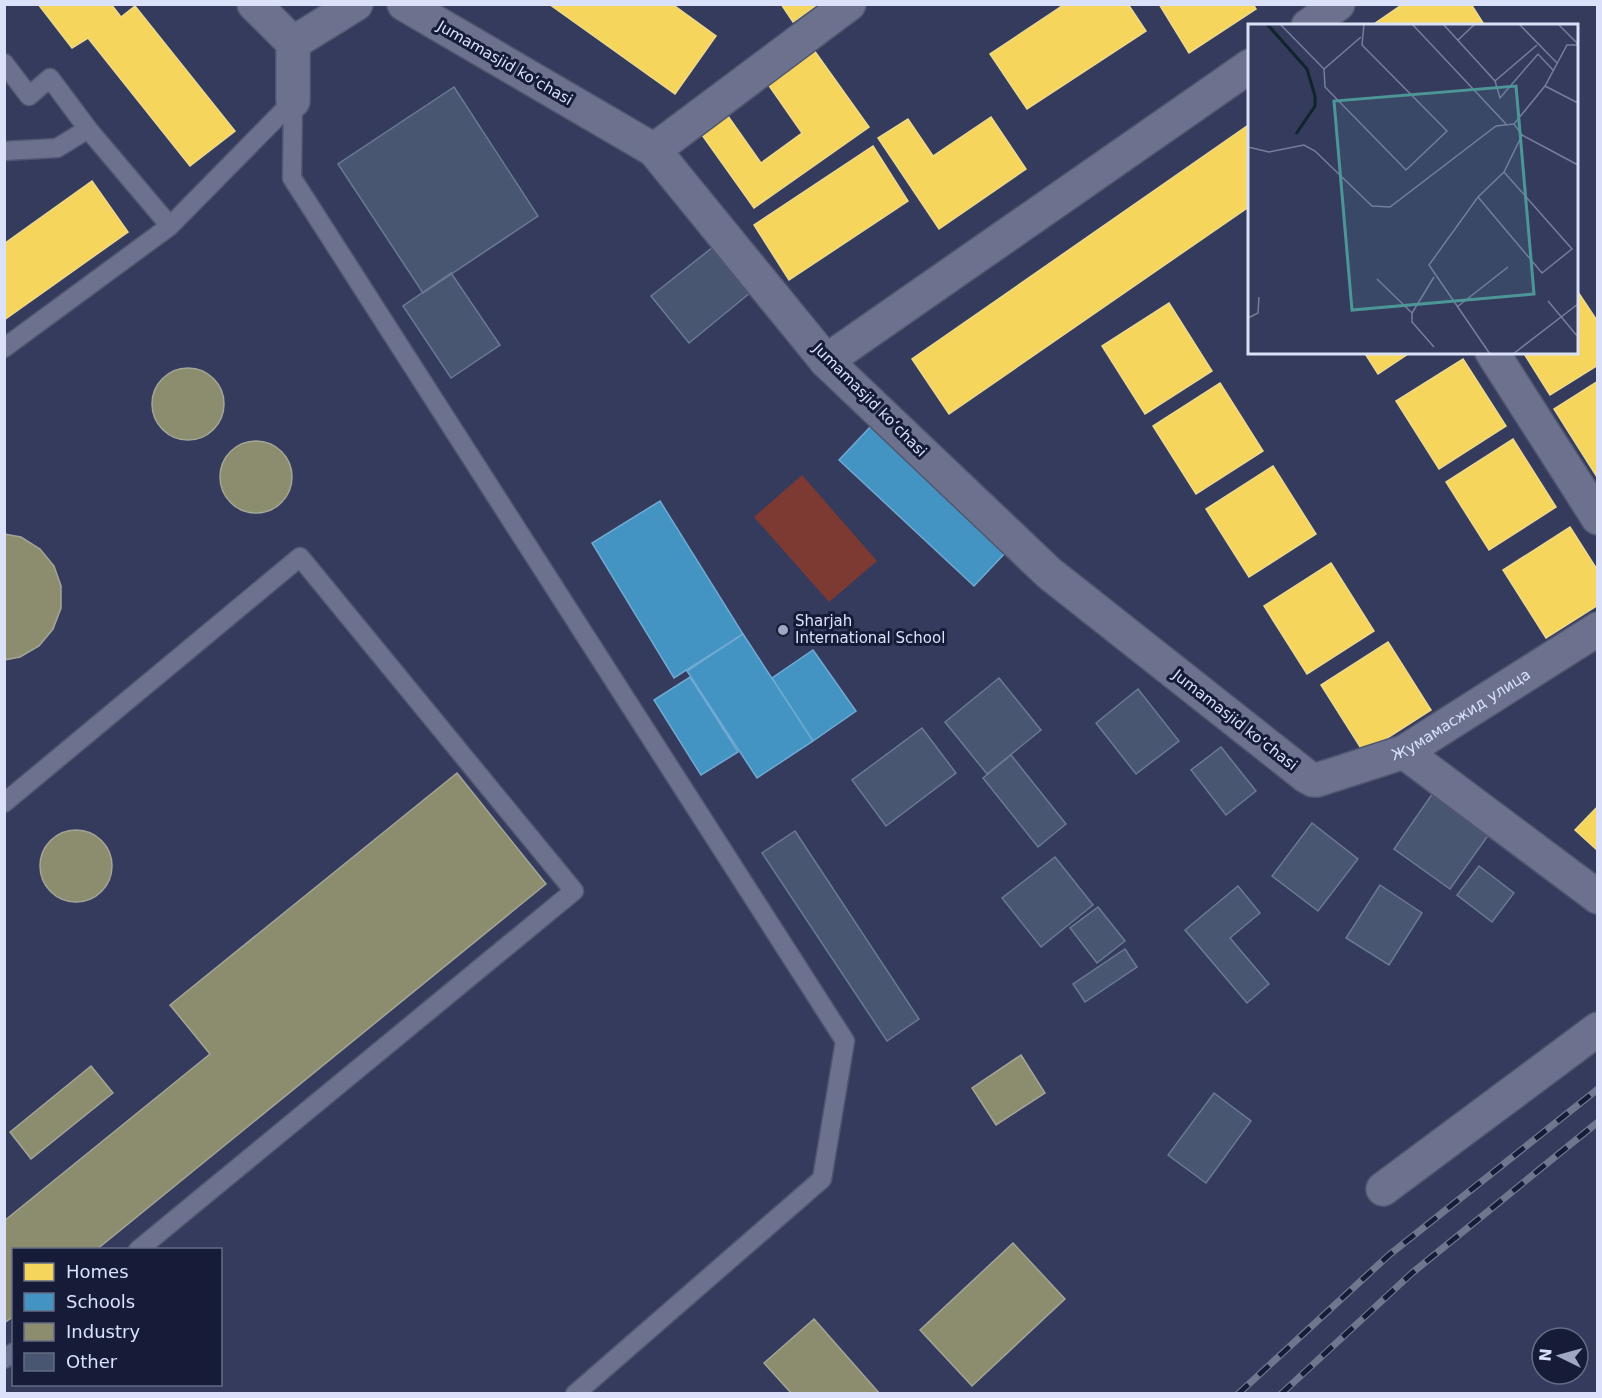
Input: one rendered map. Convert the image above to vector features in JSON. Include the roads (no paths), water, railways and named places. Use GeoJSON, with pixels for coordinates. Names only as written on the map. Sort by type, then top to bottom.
{"type":"FeatureCollection","features":[{"type":"Feature","properties":{"kind":"street"},"geometry":{"type":"LineString","coordinates":[[254,4],[294,43],[293,101]]}},
{"type":"Feature","properties":{"kind":"street"},"geometry":{"type":"LineString","coordinates":[[294,43],[356,4]]}},
{"type":"Feature","properties":{"kind":"street","name":"Jumamasjid koʻchasi"},"geometry":{"type":"LineString","coordinates":[[404,4],[654,150],[826,360],[1049,573],[1313,780]]}},
{"type":"Feature","properties":{"kind":"street"},"geometry":{"type":"LineString","coordinates":[[654,150],[849,4]]}},
{"type":"Feature","properties":{"kind":"street"},"geometry":{"type":"LineString","coordinates":[[1311,24],[1338,4]]}},
{"type":"Feature","properties":{"kind":"street"},"geometry":{"type":"LineString","coordinates":[[826,360],[1248,67]]}},
{"type":"Feature","properties":{"kind":"street"},"geometry":{"type":"LineString","coordinates":[[1492,354],[1598,518]]}},
{"type":"Feature","properties":{"kind":"street","name":"Жумамасжид улица"},"geometry":{"type":"LineString","coordinates":[[1313,780],[1404,752],[1598,629]]}},
{"type":"Feature","properties":{"kind":"street"},"geometry":{"type":"LineString","coordinates":[[1404,752],[1598,897]]}},
{"type":"Feature","properties":{"kind":"street"},"geometry":{"type":"LineString","coordinates":[[1383,1189],[1598,1029]]}},
{"type":"Feature","properties":{"kind":"lane"},"geometry":{"type":"LineString","coordinates":[[4,63],[29,96],[50,78],[88,129],[171,226]]}},
{"type":"Feature","properties":{"kind":"lane"},"geometry":{"type":"LineString","coordinates":[[4,348],[171,226],[293,101]]}},
{"type":"Feature","properties":{"kind":"lane"},"geometry":{"type":"LineString","coordinates":[[293,101],[292,178],[845,1041],[822,1179],[575,1394]]}},
{"type":"Feature","properties":{"kind":"lane"},"geometry":{"type":"LineString","coordinates":[[4,151],[57,148],[88,129]]}},
{"type":"Feature","properties":{"kind":"lane"},"geometry":{"type":"LineString","coordinates":[[4,803],[300,557],[574,891],[140,1248]]}},
{"type":"Feature","properties":{"kind":"railway"},"geometry":{"type":"LineString","coordinates":[[1238,1394],[1389,1255],[1598,1089]]}},
{"type":"Feature","properties":{"kind":"railway"},"geometry":{"type":"LineString","coordinates":[[1281,1394],[1412,1273],[1598,1122]]}},
{"type":"Feature","properties":{"kind":"place","name":"Sharjah International School"},"geometry":{"type":"Point","coordinates":[783,630]}}]}
